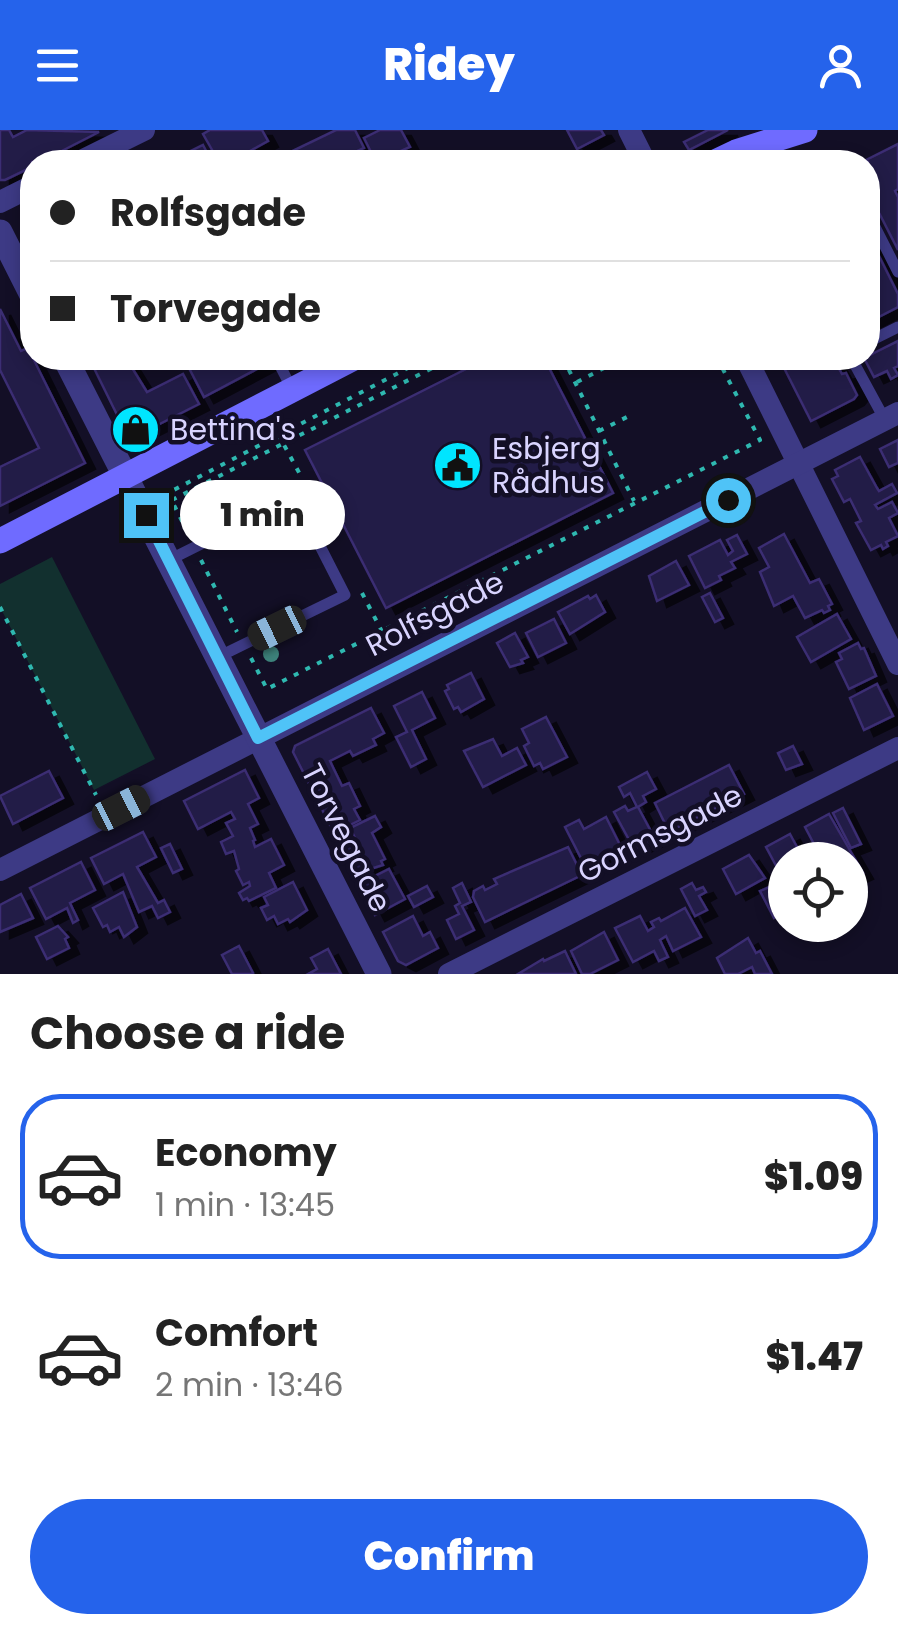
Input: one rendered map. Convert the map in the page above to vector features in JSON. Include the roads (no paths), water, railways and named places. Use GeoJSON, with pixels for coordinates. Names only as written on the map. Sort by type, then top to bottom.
{"type":"FeatureCollection","features":[{"type":"Feature","properties":{"kind":"main road"},"geometry":{"type":"LineString","coordinates":[[743,150],[798,133]]}},
{"type":"Feature","properties":{"kind":"main road"},"geometry":{"type":"LineString","coordinates":[[776,150],[798,133]]}},
{"type":"Feature","properties":{"kind":"main road"},"geometry":{"type":"LineString","coordinates":[[0,541],[330,370]]}},
{"type":"Feature","properties":{"kind":"street"},"geometry":{"type":"LineString","coordinates":[[103,150],[144,130]]}},
{"type":"Feature","properties":{"kind":"street"},"geometry":{"type":"LineString","coordinates":[[0,232],[20,271]]}},
{"type":"Feature","properties":{"kind":"street","name":"Torvegade"},"geometry":{"type":"LineString","coordinates":[[71,370],[378,974]]}},
{"type":"Feature","properties":{"kind":"street"},"geometry":{"type":"LineString","coordinates":[[752,370],[898,664]]}},
{"type":"Feature","properties":{"kind":"street","name":"Rolfsgade"},"geometry":{"type":"LineString","coordinates":[[0,870],[892,417]]}},
{"type":"Feature","properties":{"kind":"street","name":"Gormsgade"},"geometry":{"type":"LineString","coordinates":[[449,974],[898,748]]}},
{"type":"Feature","properties":{"kind":"lane"},"geometry":{"type":"LineString","coordinates":[[880,237],[898,272]]}},
{"type":"Feature","properties":{"kind":"lane"},"geometry":{"type":"LineString","coordinates":[[282,370],[292,389]]}},
{"type":"Feature","properties":{"kind":"lane"},"geometry":{"type":"LineString","coordinates":[[859,370],[892,417]]}},
{"type":"Feature","properties":{"kind":"lane"},"geometry":{"type":"LineString","coordinates":[[169,560],[313,488]]}},
{"type":"Feature","properties":{"kind":"lane"},"geometry":{"type":"LineString","coordinates":[[218,657],[344,595],[295,497]]}},
{"type":"Feature","properties":{"kind":"place","name":"Bettina's"},"geometry":{"type":"Point","coordinates":[135,430]}},
{"type":"Feature","properties":{"kind":"place","name":"Esbjerg Rådhus"},"geometry":{"type":"Point","coordinates":[457,466]}}]}
